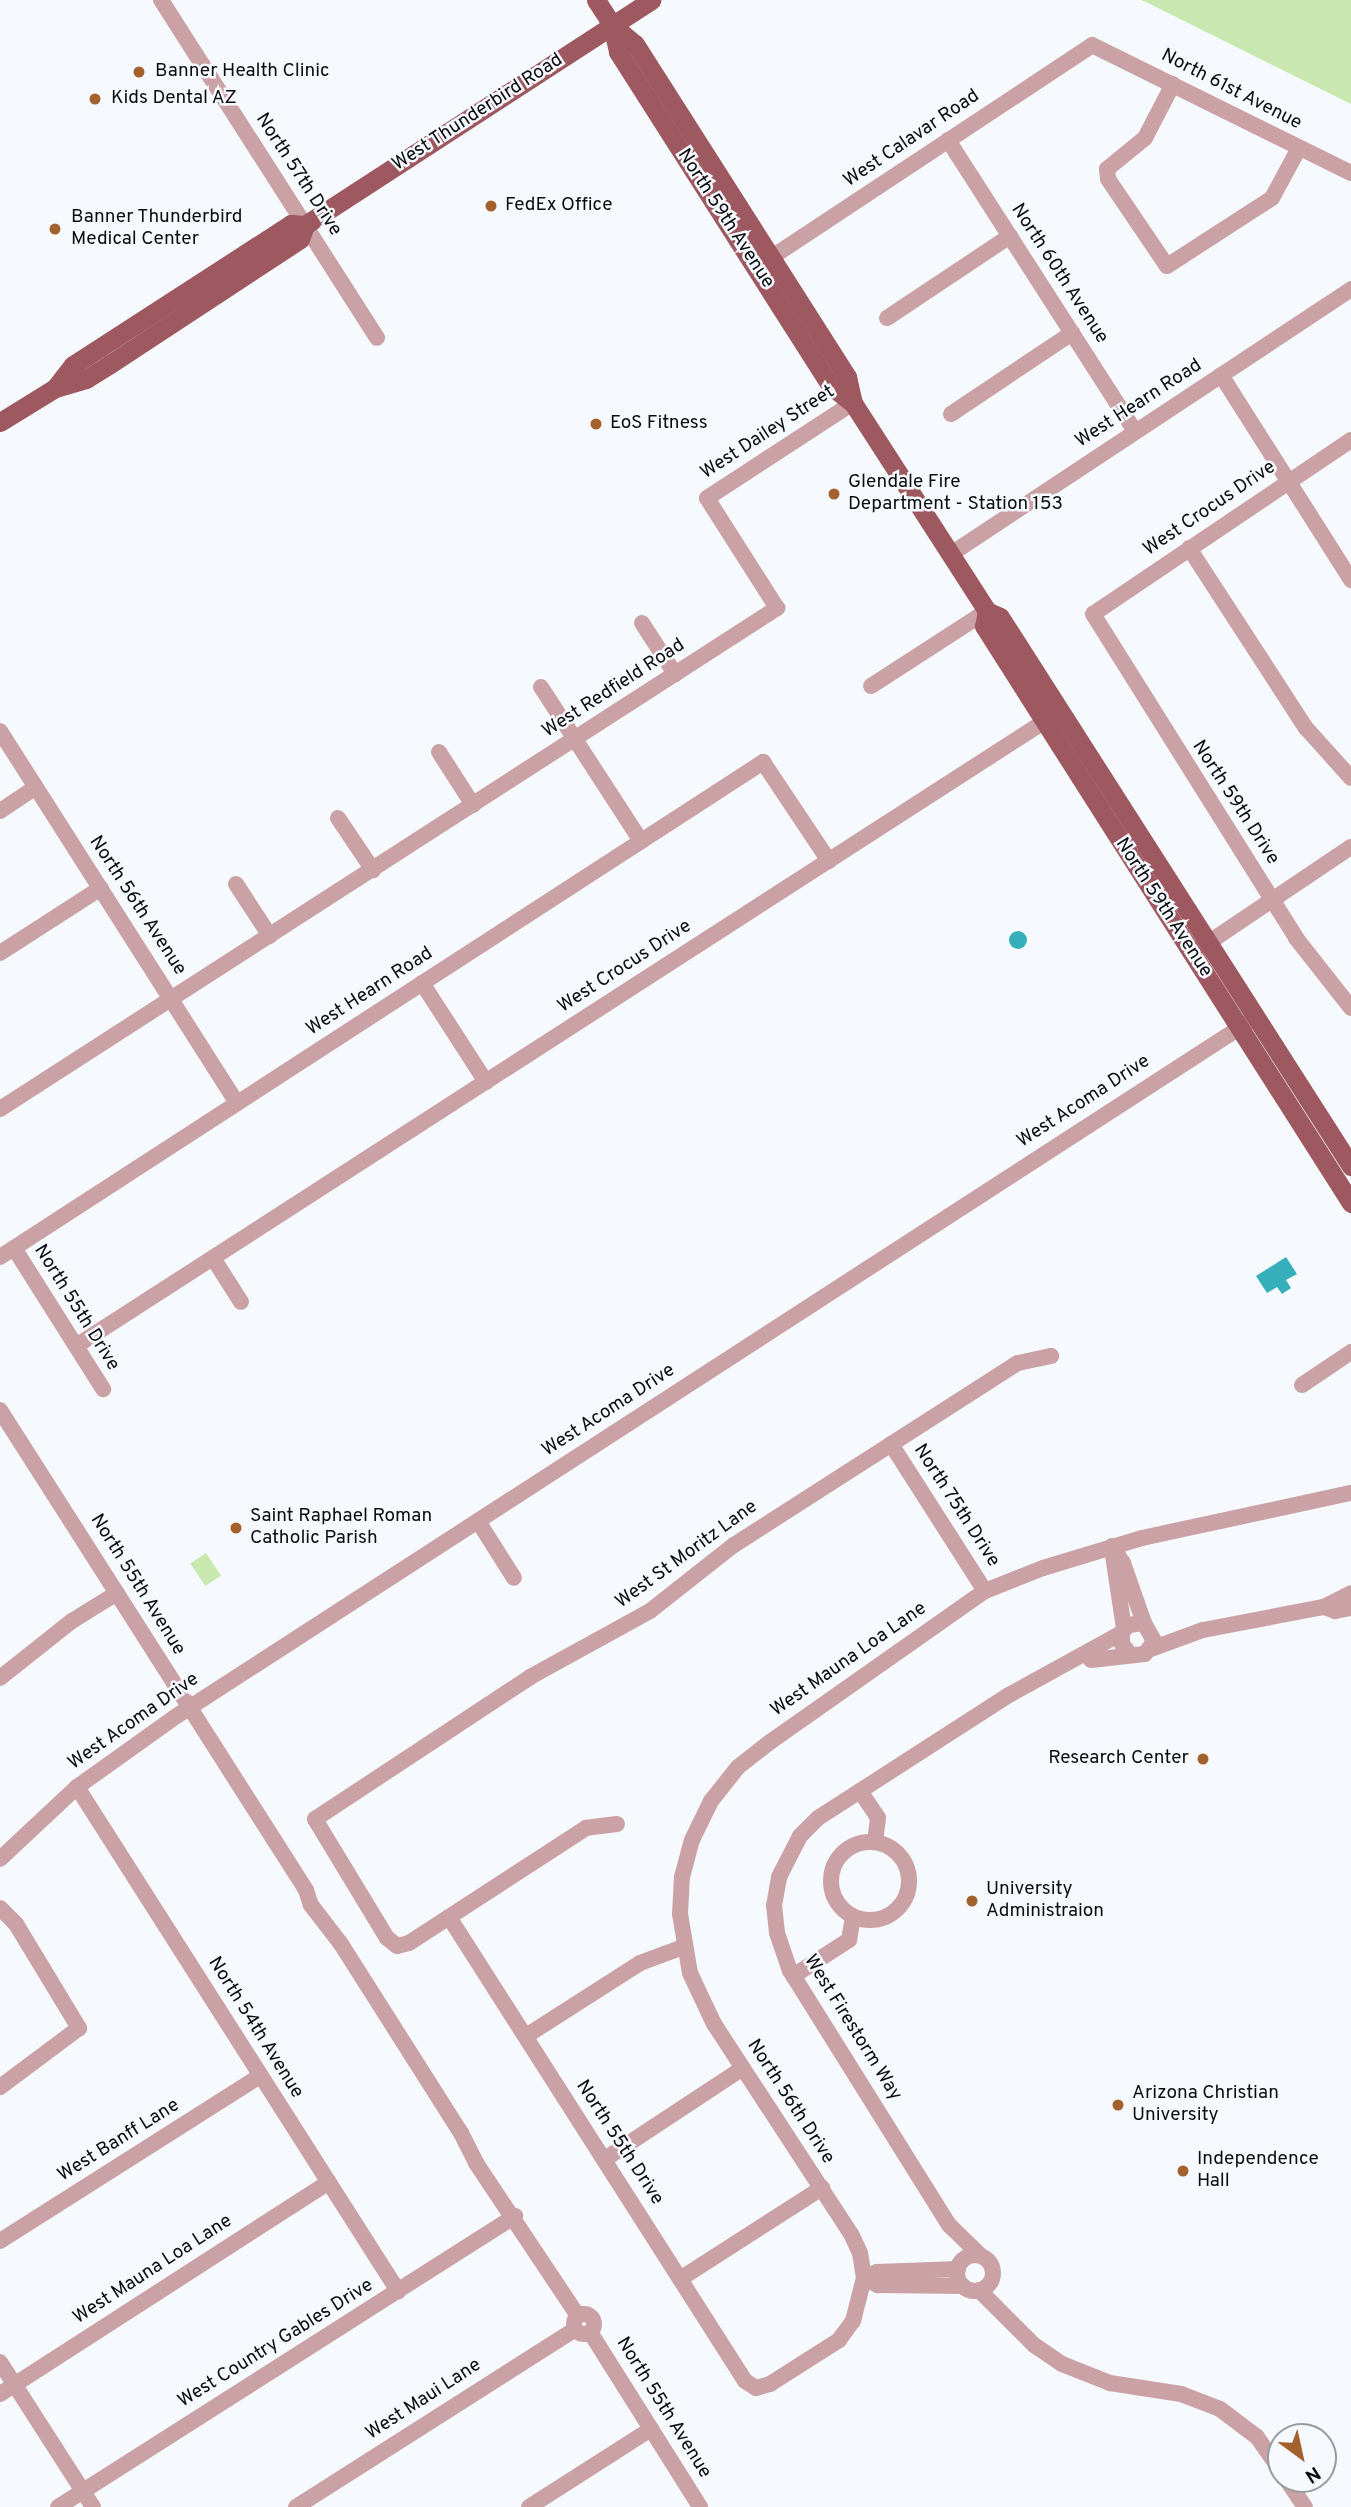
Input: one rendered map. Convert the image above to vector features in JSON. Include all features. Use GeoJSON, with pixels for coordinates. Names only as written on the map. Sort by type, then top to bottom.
{"type":"FeatureCollection","features":[{"type":"Feature","properties":{"kind":"main road","name":"North 59th Avenue"},"geometry":{"type":"LineString","coordinates":[[596,0],[612,25],[635,44],[718,175],[764,262]]}},
{"type":"Feature","properties":{"kind":"main road","name":"West Thunderbird Road"},"geometry":{"type":"LineString","coordinates":[[0,422],[55,387],[74,365],[291,224],[305,225],[651,0]]}},
{"type":"Feature","properties":{"kind":"main road","name":"North 59th Avenue"},"geometry":{"type":"LineString","coordinates":[[612,25],[618,52],[678,145],[847,377],[853,403],[987,611],[1000,617],[1053,716],[1248,1023],[1351,1203]]}},
{"type":"Feature","properties":{"kind":"main road"},"geometry":{"type":"LineString","coordinates":[[678,145],[688,144],[718,175]]}},
{"type":"Feature","properties":{"kind":"main road","name":"West Thunderbird Road"},"geometry":{"type":"LineString","coordinates":[[55,387],[86,379],[110,364],[300,239],[305,225]]}},
{"type":"Feature","properties":{"kind":"main road"},"geometry":{"type":"LineString","coordinates":[[110,364],[123,343],[170,312],[194,287]]}},
{"type":"Feature","properties":{"kind":"main road","name":"North 59th Avenue"},"geometry":{"type":"LineString","coordinates":[[1248,1023],[1351,1166]]}},
{"type":"Feature","properties":{"kind":"street","name":"North 57th Drive"},"geometry":{"type":"LineString","coordinates":[[161,0],[377,338]]}},
{"type":"Feature","properties":{"kind":"street","name":"North 61st Avenue"},"geometry":{"type":"LineString","coordinates":[[1092,46],[1351,173]]}},
{"type":"Feature","properties":{"kind":"street","name":"West Calavar Road"},"geometry":{"type":"LineString","coordinates":[[764,262],[1092,46]]}},
{"type":"Feature","properties":{"kind":"street"},"geometry":{"type":"LineString","coordinates":[[1173,84],[1145,138],[1107,169],[1108,179],[1167,266],[1272,198],[1299,148]]}},
{"type":"Feature","properties":{"kind":"street","name":"North 60th Avenue"},"geometry":{"type":"LineString","coordinates":[[948,140],[1136,431]]}},
{"type":"Feature","properties":{"kind":"street"},"geometry":{"type":"LineString","coordinates":[[887,318],[1010,236]]}},
{"type":"Feature","properties":{"kind":"street","name":"West Hearn Road"},"geometry":{"type":"LineString","coordinates":[[951,554],[1351,289]]}},
{"type":"Feature","properties":{"kind":"street"},"geometry":{"type":"LineString","coordinates":[[951,414],[1072,333]]}},
{"type":"Feature","properties":{"kind":"street"},"geometry":{"type":"LineString","coordinates":[[1221,375],[1351,580]]}},
{"type":"Feature","properties":{"kind":"street","name":"West Dailey Street"},"geometry":{"type":"LineString","coordinates":[[777,608],[707,498],[853,403]]}},
{"type":"Feature","properties":{"kind":"street","name":"West Crocus Drive"},"geometry":{"type":"LineString","coordinates":[[1093,614],[1351,440]]}},
{"type":"Feature","properties":{"kind":"street"},"geometry":{"type":"LineString","coordinates":[[1189,548],[1300,718],[1351,778]]}},
{"type":"Feature","properties":{"kind":"street","name":"West Redfield Road"},"geometry":{"type":"LineString","coordinates":[[0,1109],[777,608]]}},
{"type":"Feature","properties":{"kind":"street"},"geometry":{"type":"LineString","coordinates":[[871,686],[987,611]]}},
{"type":"Feature","properties":{"kind":"street","name":"North 59th Drive"},"geometry":{"type":"LineString","coordinates":[[1093,614],[1318,970],[1351,1008]]}},
{"type":"Feature","properties":{"kind":"street"},"geometry":{"type":"LineString","coordinates":[[642,623],[675,674]]}},
{"type":"Feature","properties":{"kind":"street"},"geometry":{"type":"LineString","coordinates":[[541,687],[641,841]]}},
{"type":"Feature","properties":{"kind":"street","name":"West Crocus Drive"},"geometry":{"type":"LineString","coordinates":[[76,1346],[1053,716]]}},
{"type":"Feature","properties":{"kind":"street","name":"North 56th Avenue"},"geometry":{"type":"LineString","coordinates":[[0,731],[237,1103]]}},
{"type":"Feature","properties":{"kind":"street"},"geometry":{"type":"LineString","coordinates":[[439,752],[473,805]]}},
{"type":"Feature","properties":{"kind":"street","name":"West Hearn Road"},"geometry":{"type":"LineString","coordinates":[[7,1253],[763,762],[829,861]]}},
{"type":"Feature","properties":{"kind":"street"},"geometry":{"type":"LineString","coordinates":[[0,811],[36,787]]}},
{"type":"Feature","properties":{"kind":"street"},"geometry":{"type":"LineString","coordinates":[[338,818],[373,870]]}},
{"type":"Feature","properties":{"kind":"street"},"geometry":{"type":"LineString","coordinates":[[1200,948],[1351,847]]}},
{"type":"Feature","properties":{"kind":"street"},"geometry":{"type":"LineString","coordinates":[[236,884],[270,936]]}},
{"type":"Feature","properties":{"kind":"street"},"geometry":{"type":"LineString","coordinates":[[0,953],[101,888]]}},
{"type":"Feature","properties":{"kind":"street"},"geometry":{"type":"LineString","coordinates":[[422,983],[486,1082]]}},
{"type":"Feature","properties":{"kind":"street","name":"West Acoma Drive"},"geometry":{"type":"LineString","coordinates":[[0,1859],[77,1787],[189,1708],[1248,1023]]}},
{"type":"Feature","properties":{"kind":"street","name":"North 55th Drive"},"geometry":{"type":"LineString","coordinates":[[7,1253],[76,1346],[103,1389]]}},
{"type":"Feature","properties":{"kind":"street"},"geometry":{"type":"LineString","coordinates":[[213,1258],[241,1302]]}},
{"type":"Feature","properties":{"kind":"street"},"geometry":{"type":"LineString","coordinates":[[1302,1385],[1351,1352]]}},
{"type":"Feature","properties":{"kind":"street","name":"West St Moritz Lane"},"geometry":{"type":"LineString","coordinates":[[449,1917],[397,1946],[387,1938],[316,1819],[530,1677],[650,1611],[734,1545],[1018,1363],[1051,1356]]}},
{"type":"Feature","properties":{"kind":"street","name":"North 55th Avenue"},"geometry":{"type":"LineString","coordinates":[[2,1418],[306,1890],[311,1905],[341,1944],[461,2133],[491,2168],[515,2216],[581,2326],[700,2507]]}},
{"type":"Feature","properties":{"kind":"street","name":"North 75th Drive"},"geometry":{"type":"LineString","coordinates":[[891,1444],[985,1591]]}},
{"type":"Feature","properties":{"kind":"street","name":"West Mauna Loa Lane"},"geometry":{"type":"LineString","coordinates":[[683,1947],[682,1877],[692,1840],[711,1801],[738,1767],[985,1591],[1112,1546],[1351,1493]]}},
{"type":"Feature","properties":{"kind":"street"},"geometry":{"type":"LineString","coordinates":[[478,1521],[514,1578]]}},
{"type":"Feature","properties":{"kind":"street"},"geometry":{"type":"LineString","coordinates":[[1112,1546],[1125,1588],[1154,1636],[1151,1649]]}},
{"type":"Feature","properties":{"kind":"street"},"geometry":{"type":"LineString","coordinates":[[1125,1588],[1122,1644],[1129,1653],[1139,1655],[1203,1630],[1324,1607],[1351,1593]]}},
{"type":"Feature","properties":{"kind":"street"},"geometry":{"type":"LineString","coordinates":[[0,1678],[72,1621],[117,1593]]}},
{"type":"Feature","properties":{"kind":"street"},"geometry":{"type":"LineString","coordinates":[[1324,1607],[1335,1611],[1351,1608]]}},
{"type":"Feature","properties":{"kind":"street"},"geometry":{"type":"LineString","coordinates":[[1123,1631],[1147,1625],[1203,1630]]}},
{"type":"Feature","properties":{"kind":"street","name":"West Firestorm Way"},"geometry":{"type":"LineString","coordinates":[[980,2255],[948,2225],[793,1976],[777,1933],[774,1906],[779,1877],[800,1836],[860,1791],[1009,1695],[1078,1661],[1123,1631]]}},
{"type":"Feature","properties":{"kind":"street","name":"West Firestorm Way"},"geometry":{"type":"LineString","coordinates":[[1078,1661],[1129,1653]]}},
{"type":"Feature","properties":{"kind":"street","name":"North 54th Avenue"},"geometry":{"type":"LineString","coordinates":[[77,1787],[398,2291]]}},
{"type":"Feature","properties":{"kind":"street"},"geometry":{"type":"LineString","coordinates":[[860,1791],[878,1818],[875,1842]]}},
{"type":"Feature","properties":{"kind":"street"},"geometry":{"type":"LineString","coordinates":[[449,1917],[586,1828],[617,1824]]}},
{"type":"Feature","properties":{"kind":"street"},"geometry":{"type":"LineString","coordinates":[[875,1842],[899,1854],[906,1865],[908,1892],[902,1905],[880,1919],[853,1917],[834,1897],[832,1870],[848,1849],[875,1842]]}},
{"type":"Feature","properties":{"kind":"street"},"geometry":{"type":"LineString","coordinates":[[0,1908],[16,1924],[79,2028],[0,2087]]}},
{"type":"Feature","properties":{"kind":"street","name":"North 55th Drive"},"geometry":{"type":"LineString","coordinates":[[449,1917],[745,2381],[756,2388],[770,2385],[839,2340],[853,2321],[864,2278]]}},
{"type":"Feature","properties":{"kind":"street"},"geometry":{"type":"LineString","coordinates":[[793,1976],[849,1940],[853,1917]]}},
{"type":"Feature","properties":{"kind":"street"},"geometry":{"type":"LineString","coordinates":[[526,2036],[640,1963],[683,1947]]}},
{"type":"Feature","properties":{"kind":"street","name":"North 56th Drive"},"geometry":{"type":"LineString","coordinates":[[683,1947],[701,2000],[822,2188],[860,2253],[864,2278]]}},
{"type":"Feature","properties":{"kind":"street"},"geometry":{"type":"LineString","coordinates":[[605,2159],[743,2068]]}},
{"type":"Feature","properties":{"kind":"street","name":"West Banff Lane"},"geometry":{"type":"LineString","coordinates":[[0,2241],[260,2076]]}},
{"type":"Feature","properties":{"kind":"street","name":"West Mauna Loa Lane"},"geometry":{"type":"LineString","coordinates":[[7,2389],[329,2182]]}},
{"type":"Feature","properties":{"kind":"street"},"geometry":{"type":"LineString","coordinates":[[680,2279],[822,2188]]}},
{"type":"Feature","properties":{"kind":"street","name":"West Country Gables Drive"},"geometry":{"type":"LineString","coordinates":[[58,2507],[515,2216]]}},
{"type":"Feature","properties":{"kind":"street","name":"West Firestorm Way"},"geometry":{"type":"LineString","coordinates":[[948,2225],[958,2267],[978,2285]]}},
{"type":"Feature","properties":{"kind":"street"},"geometry":{"type":"LineString","coordinates":[[864,2278],[878,2285],[958,2267],[967,2257],[980,2255],[992,2265],[978,2285]]}},
{"type":"Feature","properties":{"kind":"street"},"geometry":{"type":"LineString","coordinates":[[910,2278],[978,2285],[1048,2356],[1084,2375],[1181,2394],[1220,2409],[1257,2437],[1267,2451]]}},
{"type":"Feature","properties":{"kind":"street","name":"West Maui Lane"},"geometry":{"type":"LineString","coordinates":[[296,2507],[581,2326]]}},
{"type":"Feature","properties":{"kind":"street"},"geometry":{"type":"LineString","coordinates":[[0,2362],[7,2389],[93,2507]]}},
{"type":"Feature","properties":{"kind":"street"},"geometry":{"type":"LineString","coordinates":[[529,2507],[651,2429]]}},
{"type":"Feature","properties":{"kind":"green space"},"geometry":{"type":"Polygon","coordinates":[[[1141,0],[1351,0],[1351,104],[1150,4],[1141,0]]]}},
{"type":"Feature","properties":{"kind":"green space"},"geometry":{"type":"Polygon","coordinates":[[[206,1553],[221,1575],[205,1586],[190,1564],[206,1553]]]}},
{"type":"Feature","properties":{"kind":"water"},"geometry":{"type":"Polygon","coordinates":[[[1018,931],[1024,934],[1027,940],[1024,946],[1018,949],[1012,946],[1009,940],[1012,934],[1018,931]]]}},
{"type":"Feature","properties":{"kind":"water"},"geometry":{"type":"Polygon","coordinates":[[[1286,1257],[1297,1274],[1286,1280],[1291,1288],[1282,1294],[1277,1287],[1267,1293],[1256,1276],[1286,1257]]]}},
{"type":"Feature","properties":{"kind":"place","name":"Banner Health Clinic"},"geometry":{"type":"Point","coordinates":[139,72]}},
{"type":"Feature","properties":{"kind":"place","name":"Kids Dental AZ"},"geometry":{"type":"Point","coordinates":[95,99]}},
{"type":"Feature","properties":{"kind":"place","name":"FedEx Office"},"geometry":{"type":"Point","coordinates":[491,206]}},
{"type":"Feature","properties":{"kind":"place","name":"Banner Thunderbird Medical Center"},"geometry":{"type":"Point","coordinates":[55,229]}},
{"type":"Feature","properties":{"kind":"place","name":"EoS Fitness"},"geometry":{"type":"Point","coordinates":[596,424]}},
{"type":"Feature","properties":{"kind":"place","name":"Glendale Fire Department - Station 153"},"geometry":{"type":"Point","coordinates":[834,494]}},
{"type":"Feature","properties":{"kind":"place","name":"Saint Raphael Roman Catholic Parish"},"geometry":{"type":"Point","coordinates":[236,1528]}},
{"type":"Feature","properties":{"kind":"place","name":"Research Center"},"geometry":{"type":"Point","coordinates":[1203,1759]}},
{"type":"Feature","properties":{"kind":"place","name":"University Administraion"},"geometry":{"type":"Point","coordinates":[972,1901]}},
{"type":"Feature","properties":{"kind":"place","name":"Arizona Christian University"},"geometry":{"type":"Point","coordinates":[1118,2105]}},
{"type":"Feature","properties":{"kind":"place","name":"Independence Hall"},"geometry":{"type":"Point","coordinates":[1183,2171]}}]}
